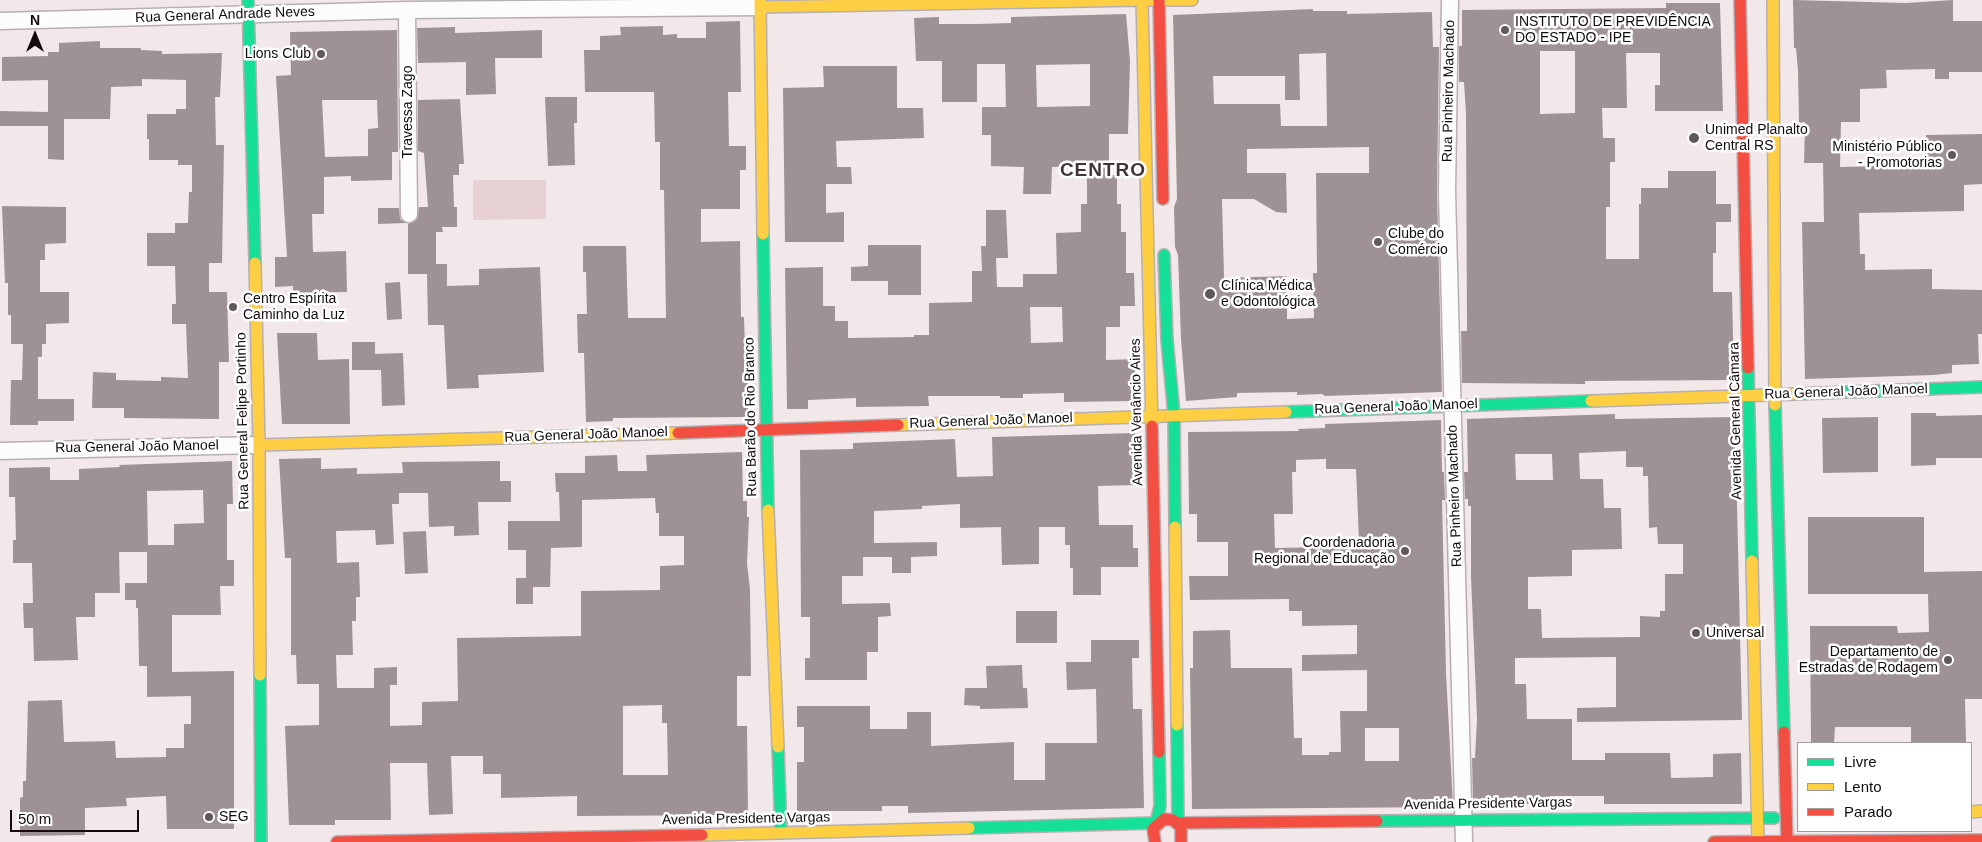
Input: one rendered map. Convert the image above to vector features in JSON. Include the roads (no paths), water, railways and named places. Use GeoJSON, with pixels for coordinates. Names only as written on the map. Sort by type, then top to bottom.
{"type":"FeatureCollection","features":[{"type":"Feature","properties":{"kind":"main road","name":"Avenida Venâncio Aires"},"geometry":{"type":"LineString","coordinates":[[1142,0],[1160,806],[1156,824],[1153,828],[1154,842]]}},
{"type":"Feature","properties":{"kind":"main road"},"geometry":{"type":"LineString","coordinates":[[1159,0],[1163,207]]}},
{"type":"Feature","properties":{"kind":"main road","name":"Rua General Andrade Neves"},"geometry":{"type":"LineString","coordinates":[[760,4],[1192,0]]}},
{"type":"Feature","properties":{"kind":"main road","name":"Avenida General Câmara"},"geometry":{"type":"LineString","coordinates":[[1740,0],[1750,396],[1758,842]]}},
{"type":"Feature","properties":{"kind":"main road"},"geometry":{"type":"LineString","coordinates":[[1773,0],[1775,394],[1793,818],[1787,842]]}},
{"type":"Feature","properties":{"kind":"main road","name":"Rua Barão do Rio Branco"},"geometry":{"type":"LineString","coordinates":[[760,4],[765,430],[782,833]]}},
{"type":"Feature","properties":{"kind":"main road","name":"Rua General Felipe Portinho"},"geometry":{"type":"LineString","coordinates":[[248,8],[259,445],[261,842]]}},
{"type":"Feature","properties":{"kind":"main road"},"geometry":{"type":"LineString","coordinates":[[1164,246],[1167,340],[1174,415],[1176,484],[1178,823],[1182,833],[1181,842]]}},
{"type":"Feature","properties":{"kind":"main road"},"geometry":{"type":"LineString","coordinates":[[1148,267],[1164,266]]}},
{"type":"Feature","properties":{"kind":"main road"},"geometry":{"type":"LineString","coordinates":[[1151,340],[1167,340]]}},
{"type":"Feature","properties":{"kind":"main road","name":"Rua General João Manoel"},"geometry":{"type":"LineString","coordinates":[[259,445],[765,430],[1152,414],[1174,415],[1982,387]]}},
{"type":"Feature","properties":{"kind":"main road"},"geometry":{"type":"LineString","coordinates":[[1154,486],[1176,484]]}},
{"type":"Feature","properties":{"kind":"main road","name":"Avenida Presidente Vargas"},"geometry":{"type":"LineString","coordinates":[[337,842],[1156,824],[1164,819],[1178,823],[1464,819],[1793,818]]}},
{"type":"Feature","properties":{"kind":"main road"},"geometry":{"type":"LineString","coordinates":[[771,842],[775,836],[782,833],[788,836],[792,842]]}},
{"type":"Feature","properties":{"kind":"main road"},"geometry":{"type":"LineString","coordinates":[[1714,842],[1982,840]]}},
{"type":"Feature","properties":{"kind":"street","name":"Rua Pinheiro Machado"},"geometry":{"type":"LineString","coordinates":[[1450,0],[1447,192],[1464,842]]}},
{"type":"Feature","properties":{"kind":"street","name":"Rua General Andrade Neves"},"geometry":{"type":"LineString","coordinates":[[0,21],[248,8],[760,4]]}},
{"type":"Feature","properties":{"kind":"street","name":"Travessa Zago"},"geometry":{"type":"LineString","coordinates":[[398,6],[409,214]]}},
{"type":"Feature","properties":{"kind":"street","name":"Rua General João Manoel"},"geometry":{"type":"LineString","coordinates":[[0,450],[259,445]]}},
{"type":"Feature","properties":{"kind":"place","name":"INSTITUTO DE PREVIDÊNCIA DO ESTADO - IPE"},"geometry":{"type":"Point","coordinates":[1505,30]}},
{"type":"Feature","properties":{"kind":"place","name":"Lions Club"},"geometry":{"type":"Point","coordinates":[321,54]}},
{"type":"Feature","properties":{"kind":"place","name":"Unimed Planalto Central RS"},"geometry":{"type":"Point","coordinates":[1694,138]}},
{"type":"Feature","properties":{"kind":"place","name":"Ministério Público - Promotorias"},"geometry":{"type":"Point","coordinates":[1952,155]}},
{"type":"Feature","properties":{"kind":"place","name":"Clube do Comércio"},"geometry":{"type":"Point","coordinates":[1378,242]}},
{"type":"Feature","properties":{"kind":"place","name":"Clínica Médica e Odontológica"},"geometry":{"type":"Point","coordinates":[1210,294]}},
{"type":"Feature","properties":{"kind":"place","name":"Centro Espírita Caminho da Luz"},"geometry":{"type":"Point","coordinates":[233,307]}},
{"type":"Feature","properties":{"kind":"place","name":"Coordenadoria Regional de Educação"},"geometry":{"type":"Point","coordinates":[1405,551]}},
{"type":"Feature","properties":{"kind":"place","name":"Universal"},"geometry":{"type":"Point","coordinates":[1696,633]}},
{"type":"Feature","properties":{"kind":"place","name":"Departamento de Estradas de Rodagem"},"geometry":{"type":"Point","coordinates":[1948,660]}},
{"type":"Feature","properties":{"kind":"place","name":"SEG"},"geometry":{"type":"Point","coordinates":[209,817]}},
{"type":"Feature","properties":{"kind":"district","name":"CENTRO"},"geometry":{"type":"Point","coordinates":[1103,171]}}]}
